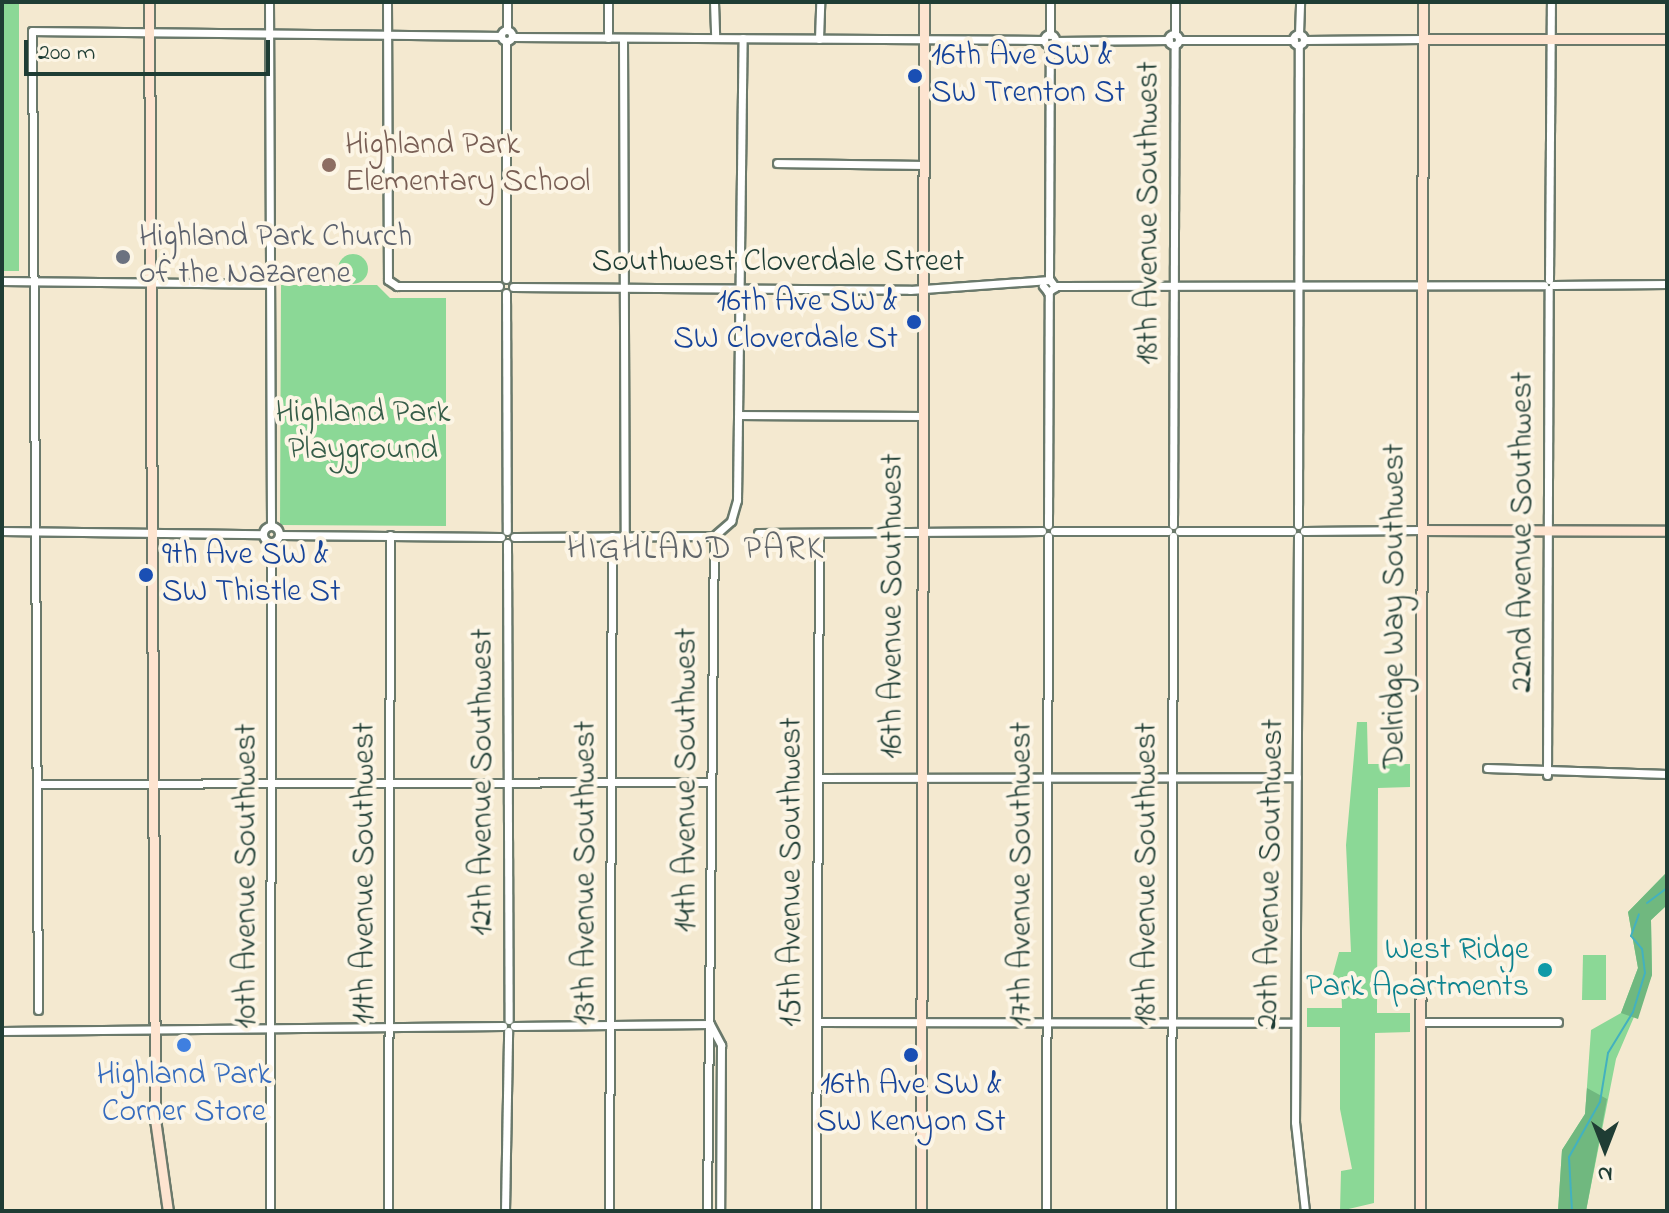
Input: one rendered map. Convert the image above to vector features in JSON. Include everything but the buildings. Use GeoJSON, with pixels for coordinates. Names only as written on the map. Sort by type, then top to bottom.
{"type":"FeatureCollection","features":[{"type":"Feature","properties":{"kind":"street"},"geometry":{"type":"LineString","coordinates":[[149,2],[155,1119],[168,1211]]}},
{"type":"Feature","properties":{"kind":"street"},"geometry":{"type":"LineString","coordinates":[[269,2],[271,525],[279,535]]}},
{"type":"Feature","properties":{"kind":"street"},"geometry":{"type":"LineString","coordinates":[[387,2],[390,282],[499,286],[509,290]]}},
{"type":"Feature","properties":{"kind":"street"},"geometry":{"type":"LineString","coordinates":[[507,2],[506,279],[509,290]]}},
{"type":"Feature","properties":{"kind":"street"},"geometry":{"type":"LineString","coordinates":[[608,2],[608,38]]}},
{"type":"Feature","properties":{"kind":"street"},"geometry":{"type":"LineString","coordinates":[[714,2],[715,38]]}},
{"type":"Feature","properties":{"kind":"street"},"geometry":{"type":"LineString","coordinates":[[819,39],[820,2]]}},
{"type":"Feature","properties":{"kind":"street","name":"16th Avenue Southwest"},"geometry":{"type":"LineString","coordinates":[[921,1211],[920,532],[924,2]]}},
{"type":"Feature","properties":{"kind":"street","name":"17th Avenue Southwest"},"geometry":{"type":"LineString","coordinates":[[1046,1211],[1050,2]]}},
{"type":"Feature","properties":{"kind":"street","name":"18th Avenue Southwest"},"geometry":{"type":"LineString","coordinates":[[1171,1211],[1175,2]]}},
{"type":"Feature","properties":{"kind":"street","name":"20th Avenue Southwest"},"geometry":{"type":"LineString","coordinates":[[1300,2],[1295,1122],[1305,1211]]}},
{"type":"Feature","properties":{"kind":"street","name":"Delridge Way Southwest"},"geometry":{"type":"LineString","coordinates":[[1420,1211],[1423,2]]}},
{"type":"Feature","properties":{"kind":"street","name":"22nd Avenue Southwest"},"geometry":{"type":"LineString","coordinates":[[1547,775],[1551,2]]}},
{"type":"Feature","properties":{"kind":"street"},"geometry":{"type":"LineString","coordinates":[[38,1010],[32,31],[924,40],[1667,39]]}},
{"type":"Feature","properties":{"kind":"street"},"geometry":{"type":"LineString","coordinates":[[623,38],[625,536]]}},
{"type":"Feature","properties":{"kind":"street"},"geometry":{"type":"LineString","coordinates":[[2,531],[263,534],[271,542],[279,535],[714,536],[727,528],[737,500],[741,289],[735,206],[743,38]]}},
{"type":"Feature","properties":{"kind":"street"},"geometry":{"type":"LineString","coordinates":[[777,163],[922,165]]}},
{"type":"Feature","properties":{"kind":"street"},"geometry":{"type":"LineString","coordinates":[[499,286],[506,279]]}},
{"type":"Feature","properties":{"kind":"street"},"geometry":{"type":"LineString","coordinates":[[2,281],[270,284]]}},
{"type":"Feature","properties":{"kind":"street","name":"Southwest Cloverdale Street"},"geometry":{"type":"LineString","coordinates":[[509,290],[1667,284]]}},
{"type":"Feature","properties":{"kind":"street","name":"12th Avenue Southwest"},"geometry":{"type":"LineString","coordinates":[[505,1211],[509,1026],[509,290]]}},
{"type":"Feature","properties":{"kind":"street"},"geometry":{"type":"LineString","coordinates":[[739,415],[921,416]]}},
{"type":"Feature","properties":{"kind":"street"},"geometry":{"type":"LineString","coordinates":[[263,534],[271,525]]}},
{"type":"Feature","properties":{"kind":"street"},"geometry":{"type":"LineString","coordinates":[[758,533],[1667,531]]}},
{"type":"Feature","properties":{"kind":"street","name":"15th Avenue Southwest"},"geometry":{"type":"LineString","coordinates":[[816,1211],[819,533]]}},
{"type":"Feature","properties":{"kind":"street","name":"11th Avenue Southwest"},"geometry":{"type":"LineString","coordinates":[[388,1211],[391,1028],[390,535]]}},
{"type":"Feature","properties":{"kind":"street","name":"13th Avenue Southwest"},"geometry":{"type":"LineString","coordinates":[[609,1211],[612,536]]}},
{"type":"Feature","properties":{"kind":"street","name":"14th Avenue Southwest"},"geometry":{"type":"LineString","coordinates":[[707,1211],[714,536]]}},
{"type":"Feature","properties":{"kind":"street","name":"10th Avenue Southwest"},"geometry":{"type":"LineString","coordinates":[[270,1211],[273,1029],[271,542]]}},
{"type":"Feature","properties":{"kind":"street"},"geometry":{"type":"LineString","coordinates":[[1487,768],[1547,775],[1667,774]]}},
{"type":"Feature","properties":{"kind":"street"},"geometry":{"type":"LineString","coordinates":[[818,778],[1297,777]]}},
{"type":"Feature","properties":{"kind":"street"},"geometry":{"type":"LineString","coordinates":[[37,784],[507,786],[711,782]]}},
{"type":"Feature","properties":{"kind":"street"},"geometry":{"type":"LineString","coordinates":[[817,1022],[1295,1023]]}},
{"type":"Feature","properties":{"kind":"street"},"geometry":{"type":"LineString","coordinates":[[1421,1022],[1558,1022]]}},
{"type":"Feature","properties":{"kind":"street"},"geometry":{"type":"LineString","coordinates":[[2,1031],[710,1024]]}},
{"type":"Feature","properties":{"kind":"street","name":"14th Avenue Southwest"},"geometry":{"type":"LineString","coordinates":[[710,1024],[721,1045],[720,1211]]}},
{"type":"Feature","properties":{"kind":"green space"},"geometry":{"type":"Polygon","coordinates":[[[2,2],[19,2],[19,271],[2,271],[2,2]]]}},
{"type":"Feature","properties":{"kind":"green space"},"geometry":{"type":"Polygon","coordinates":[[[353,254],[364,258],[368,269],[364,280],[353,284],[342,280],[338,269],[342,258],[353,254]]]}},
{"type":"Feature","properties":{"kind":"green space","name":"Highland Park Playground"},"geometry":{"type":"Polygon","coordinates":[[[281,285],[377,285],[390,298],[446,298],[446,526],[280,525],[281,285]]]}},
{"type":"Feature","properties":{"kind":"green space"},"geometry":{"type":"Polygon","coordinates":[[[1357,722],[1367,722],[1368,764],[1410,764],[1410,787],[1378,788],[1377,1013],[1410,1013],[1410,1032],[1375,1033],[1374,1203],[1340,1211],[1341,1171],[1352,1169],[1340,1109],[1340,1027],[1307,1027],[1307,1008],[1342,1008],[1341,985],[1330,985],[1339,952],[1351,952],[1346,845],[1357,722]]]}},
{"type":"Feature","properties":{"kind":"green space"},"geometry":{"type":"Polygon","coordinates":[[[1667,872],[1667,905],[1651,920],[1652,975],[1616,1059],[1586,1211],[1558,1211],[1562,1150],[1585,1114],[1591,1030],[1621,1013],[1638,968],[1628,912],[1667,872]]]}},
{"type":"Feature","properties":{"kind":"green space"},"geometry":{"type":"Polygon","coordinates":[[[1667,872],[1667,905],[1651,920],[1652,975],[1638,1019],[1621,1013],[1638,968],[1628,912],[1667,872]]]}},
{"type":"Feature","properties":{"kind":"green space"},"geometry":{"type":"Polygon","coordinates":[[[1583,955],[1606,955],[1606,1000],[1582,1000],[1583,955]]]}},
{"type":"Feature","properties":{"kind":"green space"},"geometry":{"type":"Polygon","coordinates":[[[1587,1088],[1607,1099],[1586,1211],[1558,1211],[1562,1150],[1585,1114],[1587,1088]]]}},
{"type":"Feature","properties":{"kind":"waterway"},"geometry":{"type":"LineString","coordinates":[[1647,903],[1667,888]]}},
{"type":"Feature","properties":{"kind":"waterway"},"geometry":{"type":"LineString","coordinates":[[1572,1211],[1569,1157],[1600,1102],[1608,1053],[1633,1012],[1645,973],[1642,949],[1631,936],[1639,914]]}},
{"type":"Feature","properties":{"kind":"place","name":"16th Ave SW & SW Trenton St"},"geometry":{"type":"Point","coordinates":[915,76]}},
{"type":"Feature","properties":{"kind":"place","name":"Highland Park Elementary School"},"geometry":{"type":"Point","coordinates":[329,165]}},
{"type":"Feature","properties":{"kind":"place","name":"Highland Park Church of the Nazarene"},"geometry":{"type":"Point","coordinates":[123,257]}},
{"type":"Feature","properties":{"kind":"place","name":"16th Ave SW & SW Cloverdale St"},"geometry":{"type":"Point","coordinates":[914,322]}},
{"type":"Feature","properties":{"kind":"place","name":"9th Ave SW & SW Thistle St"},"geometry":{"type":"Point","coordinates":[146,575]}},
{"type":"Feature","properties":{"kind":"place","name":"West Ridge Park Apartments"},"geometry":{"type":"Point","coordinates":[1545,970]}},
{"type":"Feature","properties":{"kind":"place","name":"Highland Park Corner Store"},"geometry":{"type":"Point","coordinates":[184,1045]}},
{"type":"Feature","properties":{"kind":"place","name":"16th Ave SW & SW Kenyon St"},"geometry":{"type":"Point","coordinates":[911,1055]}},
{"type":"Feature","properties":{"kind":"district","name":"HIGHLAND PARK"},"geometry":{"type":"Point","coordinates":[696,551]}}]}
